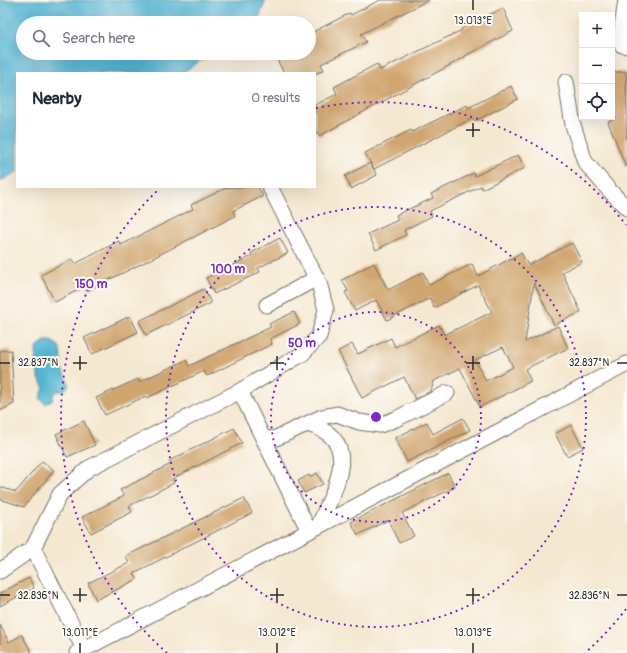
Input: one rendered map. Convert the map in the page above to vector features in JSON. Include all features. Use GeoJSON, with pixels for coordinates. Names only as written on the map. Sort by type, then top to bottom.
{"type":"FeatureCollection","features":[{"type":"Feature","properties":{"kind":"street"},"geometry":{"type":"LineString","coordinates":[[626,0],[620,41],[622,45],[627,46]]}},
{"type":"Feature","properties":{"kind":"street"},"geometry":{"type":"LineString","coordinates":[[566,82],[573,125],[585,162],[608,190],[627,208]]}},
{"type":"Feature","properties":{"kind":"street"},"geometry":{"type":"LineString","coordinates":[[0,571],[33,548],[60,494],[89,468],[240,391],[302,354],[319,336],[326,310],[317,278],[271,188]]}},
{"type":"Feature","properties":{"kind":"street"},"geometry":{"type":"LineString","coordinates":[[268,306],[317,278]]}},
{"type":"Feature","properties":{"kind":"street"},"geometry":{"type":"LineString","coordinates":[[33,548],[81,651],[627,364]]}},
{"type":"Feature","properties":{"kind":"street"},"geometry":{"type":"LineString","coordinates":[[240,391],[264,440],[314,528]]}},
{"type":"Feature","properties":{"kind":"street"},"geometry":{"type":"LineString","coordinates":[[264,440],[276,438],[322,417],[337,414],[359,422],[380,425],[396,419],[447,393]]}},
{"type":"Feature","properties":{"kind":"street"},"geometry":{"type":"LineString","coordinates":[[307,424],[318,427],[333,437],[339,445],[341,458],[340,471],[335,489],[314,528]]}},
{"type":"Feature","properties":{"kind":"water"},"geometry":{"type":"Polygon","coordinates":[[[0,0],[266,0],[260,16],[16,16],[16,60],[202,60],[184,72],[16,72],[16,173],[0,181],[0,0]]]}},
{"type":"Feature","properties":{"kind":"water"},"geometry":{"type":"Polygon","coordinates":[[[45,341],[51,341],[59,346],[62,368],[68,381],[68,386],[64,391],[58,391],[53,394],[53,400],[45,404],[40,399],[44,389],[38,376],[36,350],[39,345],[45,341]]]}},
{"type":"Feature","properties":{"kind":"building"},"geometry":{"type":"Polygon","coordinates":[[[380,0],[429,0],[361,34],[366,42],[321,64],[324,70],[317,73],[283,72],[277,60],[316,60],[316,30],[350,13],[351,15],[380,0]]]}},
{"type":"Feature","properties":{"kind":"building"},"geometry":{"type":"Polygon","coordinates":[[[503,8],[513,31],[319,136],[316,129],[316,104],[337,94],[334,87],[377,64],[380,70],[462,30],[461,29],[503,8]]]}},
{"type":"Feature","properties":{"kind":"building"},"geometry":{"type":"Polygon","coordinates":[[[615,72],[626,72],[626,167],[608,122],[615,120],[615,72]]]}},
{"type":"Feature","properties":{"kind":"building"},"geometry":{"type":"Polygon","coordinates":[[[511,86],[518,99],[475,121],[473,118],[374,169],[365,153],[411,130],[412,132],[467,105],[468,108],[511,86]]]}},
{"type":"Feature","properties":{"kind":"building"},"geometry":{"type":"Polygon","coordinates":[[[518,155],[525,168],[482,189],[481,186],[430,211],[432,216],[404,230],[406,235],[376,250],[368,234],[398,220],[396,215],[433,198],[431,194],[474,173],[475,176],[518,155]]]}},
{"type":"Feature","properties":{"kind":"building"},"geometry":{"type":"Polygon","coordinates":[[[370,163],[377,175],[351,189],[345,176],[370,163]]]}},
{"type":"Feature","properties":{"kind":"building"},"geometry":{"type":"Polygon","coordinates":[[[226,188],[259,188],[263,196],[233,211],[235,216],[139,265],[88,290],[86,286],[55,302],[41,275],[72,259],[75,264],[119,241],[121,245],[193,209],[191,205],[226,188]]]}},
{"type":"Feature","properties":{"kind":"building"},"geometry":{"type":"Polygon","coordinates":[[[280,238],[288,253],[258,268],[260,272],[214,294],[206,278],[252,256],[251,253],[280,238]]]}},
{"type":"Feature","properties":{"kind":"building"},"geometry":{"type":"Polygon","coordinates":[[[572,243],[582,262],[562,272],[581,312],[554,325],[534,283],[525,342],[558,326],[568,348],[525,369],[531,381],[480,407],[460,368],[434,381],[431,391],[415,399],[404,377],[362,398],[338,351],[352,344],[358,354],[391,338],[395,347],[439,325],[444,335],[492,312],[478,285],[434,308],[430,298],[387,320],[376,300],[355,311],[345,292],[348,291],[342,280],[374,263],[388,290],[423,272],[429,285],[472,264],[478,276],[521,253],[528,265],[572,243]],[[503,347],[475,360],[486,381],[513,367],[503,347]]]}},
{"type":"Feature","properties":{"kind":"building"},"geometry":{"type":"Polygon","coordinates":[[[204,289],[211,303],[146,335],[139,321],[204,289]]]}},
{"type":"Feature","properties":{"kind":"building"},"geometry":{"type":"Polygon","coordinates":[[[294,312],[300,324],[270,339],[272,344],[207,376],[204,371],[147,398],[146,396],[105,415],[96,398],[138,379],[139,382],[186,360],[189,366],[271,327],[269,324],[294,312]]]}},
{"type":"Feature","properties":{"kind":"building"},"geometry":{"type":"Polygon","coordinates":[[[130,316],[138,332],[92,354],[84,338],[130,316]]]}},
{"type":"Feature","properties":{"kind":"building"},"geometry":{"type":"Polygon","coordinates":[[[11,350],[14,404],[0,411],[0,351],[11,350]]]}},
{"type":"Feature","properties":{"kind":"building"},"geometry":{"type":"Polygon","coordinates":[[[463,418],[470,430],[407,462],[395,438],[427,422],[433,434],[463,418]]]}},
{"type":"Feature","properties":{"kind":"building"},"geometry":{"type":"Polygon","coordinates":[[[84,421],[95,445],[67,457],[56,434],[84,421]]]}},
{"type":"Feature","properties":{"kind":"building"},"geometry":{"type":"Polygon","coordinates":[[[571,425],[583,448],[567,456],[555,434],[571,425]]]}},
{"type":"Feature","properties":{"kind":"building"},"geometry":{"type":"Polygon","coordinates":[[[234,428],[242,443],[172,479],[174,483],[129,506],[132,512],[91,533],[82,517],[124,496],[120,490],[171,464],[169,461],[234,428]]]}},
{"type":"Feature","properties":{"kind":"building"},"geometry":{"type":"Polygon","coordinates":[[[42,461],[54,470],[24,507],[0,499],[0,487],[16,492],[42,461]]]}},
{"type":"Feature","properties":{"kind":"building"},"geometry":{"type":"Polygon","coordinates":[[[317,473],[323,484],[304,493],[298,481],[309,475],[310,477],[317,473]]]}},
{"type":"Feature","properties":{"kind":"building"},"geometry":{"type":"Polygon","coordinates":[[[448,473],[455,487],[402,513],[414,536],[399,543],[388,520],[358,535],[351,522],[448,473]]]}},
{"type":"Feature","properties":{"kind":"building"},"geometry":{"type":"Polygon","coordinates":[[[244,498],[252,513],[134,573],[137,579],[96,600],[88,583],[129,563],[126,556],[244,498]]]}},
{"type":"Feature","properties":{"kind":"building"},"geometry":{"type":"Polygon","coordinates":[[[29,578],[34,588],[0,606],[0,593],[29,578]]]}},
{"type":"Feature","properties":{"kind":"building"},"geometry":{"type":"Polygon","coordinates":[[[0,625],[9,642],[22,635],[32,653],[0,653],[0,625]]]}}]}
